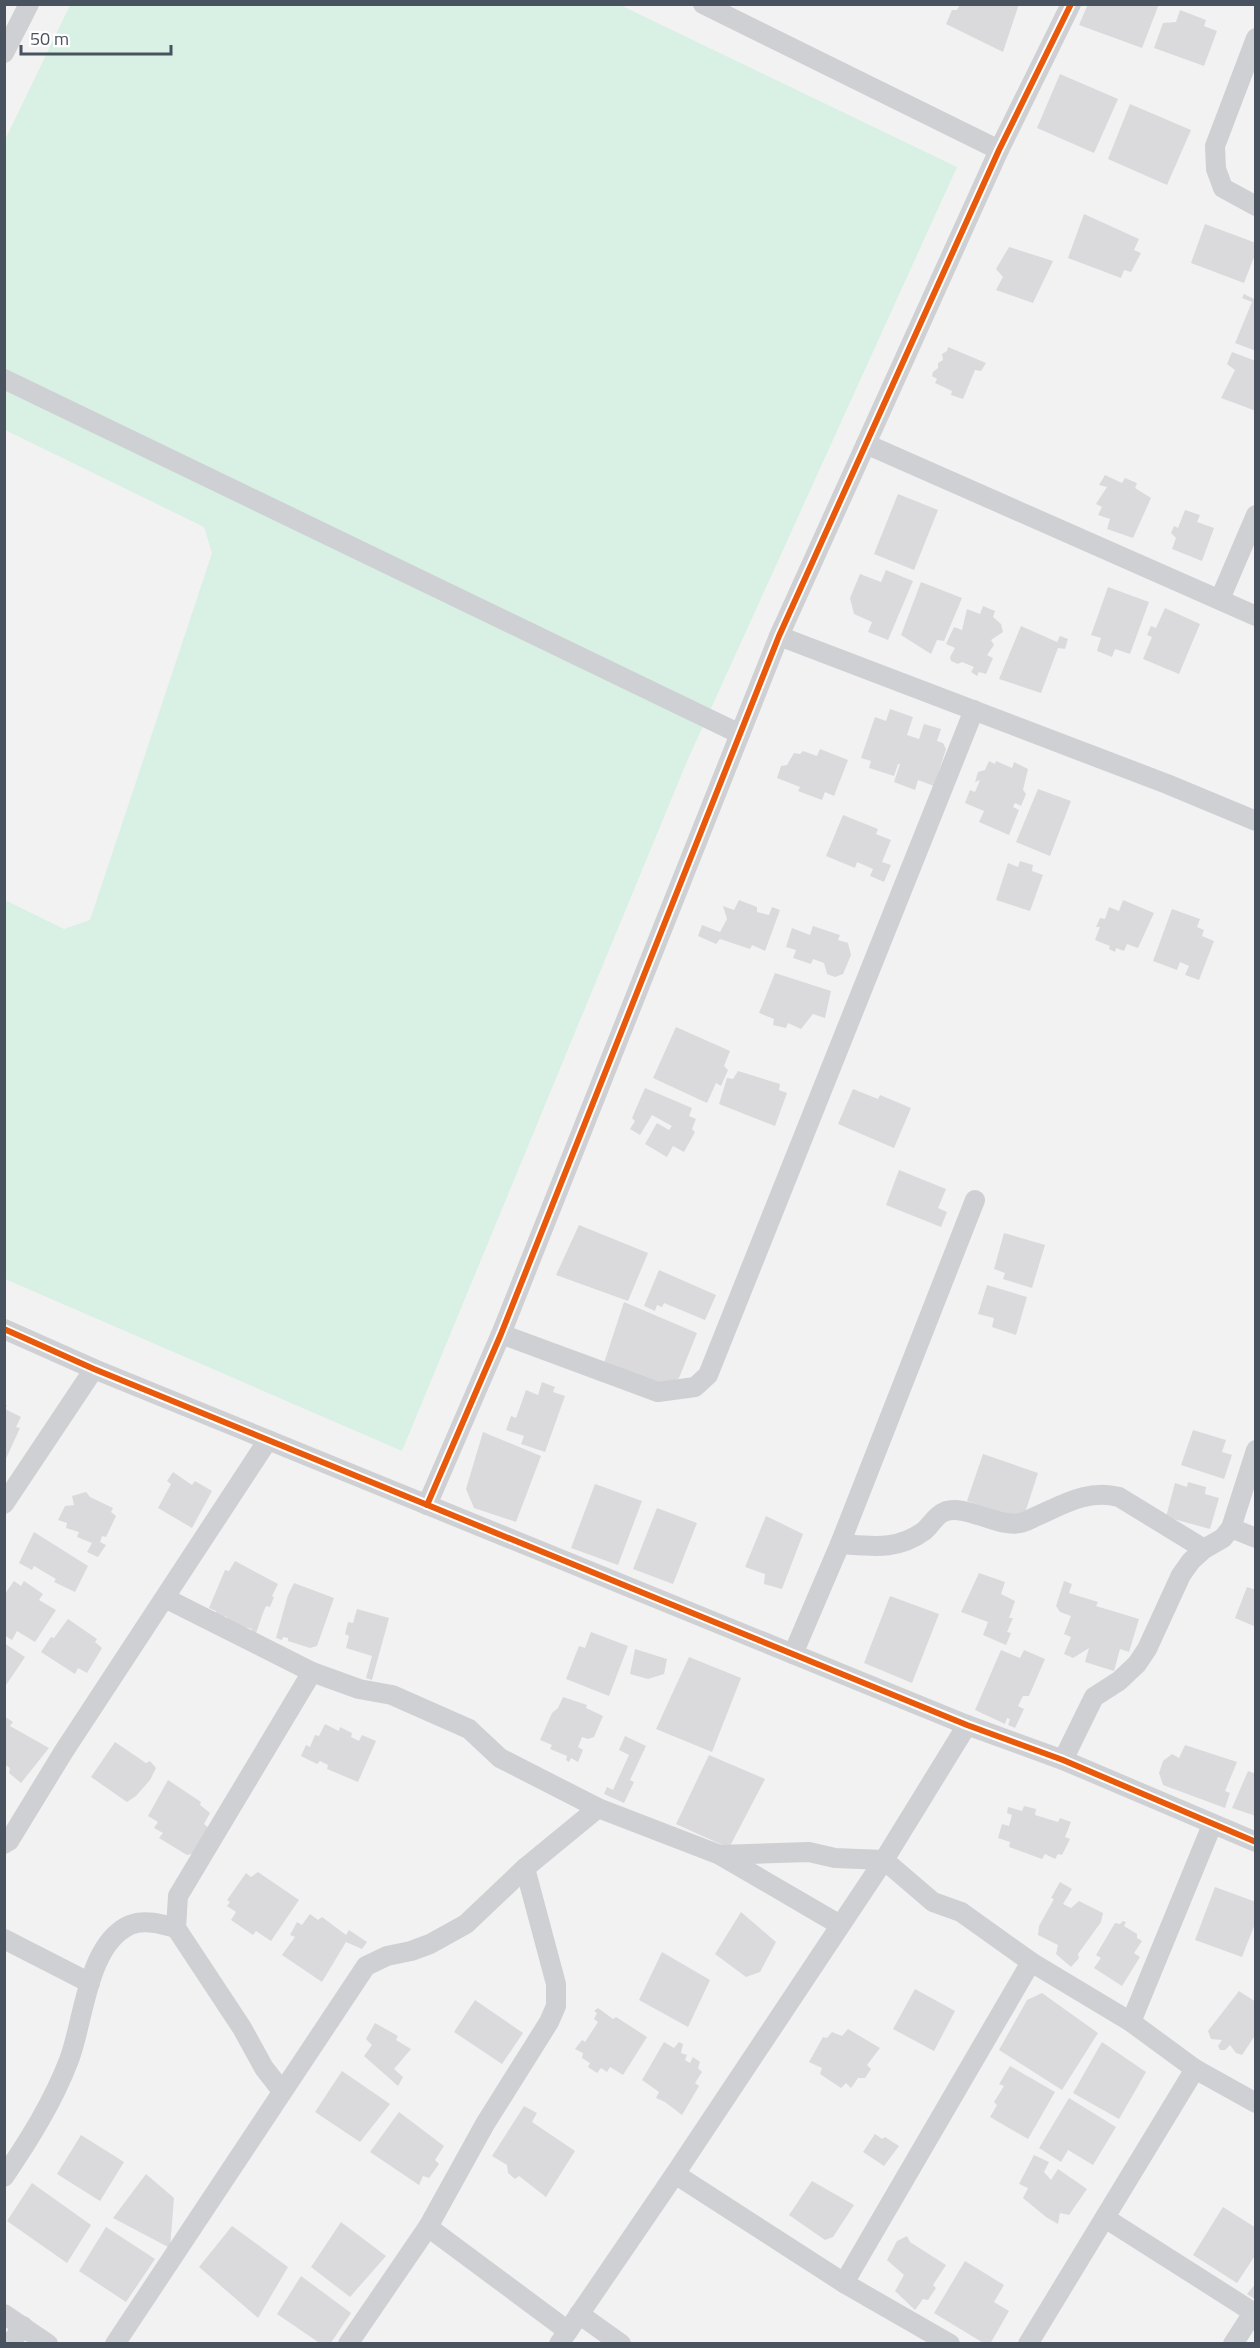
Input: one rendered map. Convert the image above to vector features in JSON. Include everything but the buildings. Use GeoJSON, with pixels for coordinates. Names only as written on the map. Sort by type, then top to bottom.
{"type":"FeatureCollection","features":[{"type":"Feature","properties":{"kind":"street"},"geometry":{"type":"LineString","coordinates":[[4,53],[29,4]]}},
{"type":"Feature","properties":{"kind":"street"},"geometry":{"type":"LineString","coordinates":[[703,4],[999,150]]}},
{"type":"Feature","properties":{"kind":"street"},"geometry":{"type":"LineString","coordinates":[[427,1505],[501,1334],[779,636],[999,150],[1071,4]]}},
{"type":"Feature","properties":{"kind":"street"},"geometry":{"type":"LineString","coordinates":[[1256,38],[1215,146],[1216,169],[1223,188],[1256,206]]}},
{"type":"Feature","properties":{"kind":"street"},"geometry":{"type":"LineString","coordinates":[[4,379],[740,734]]}},
{"type":"Feature","properties":{"kind":"street"},"geometry":{"type":"LineString","coordinates":[[866,444],[1256,616]]}},
{"type":"Feature","properties":{"kind":"street"},"geometry":{"type":"LineString","coordinates":[[1220,599],[1256,515]]}},
{"type":"Feature","properties":{"kind":"street"},"geometry":{"type":"LineString","coordinates":[[779,636],[1167,784],[1256,821]]}},
{"type":"Feature","properties":{"kind":"street"},"geometry":{"type":"LineString","coordinates":[[501,1334],[657,1392],[695,1387],[708,1375],[974,710]]}},
{"type":"Feature","properties":{"kind":"street"},"geometry":{"type":"LineString","coordinates":[[792,1654],[840,1544],[975,1200]]}},
{"type":"Feature","properties":{"kind":"street"},"geometry":{"type":"LineString","coordinates":[[4,1329],[94,1369],[967,1725],[1063,1760],[1256,1842]]}},
{"type":"Feature","properties":{"kind":"street"},"geometry":{"type":"LineString","coordinates":[[4,1504],[94,1369]]}},
{"type":"Feature","properties":{"kind":"street"},"geometry":{"type":"LineString","coordinates":[[4,1844],[9,1841],[64,1751],[268,1440]]}},
{"type":"Feature","properties":{"kind":"street"},"geometry":{"type":"LineString","coordinates":[[1063,1760],[1094,1697],[1119,1681],[1137,1664],[1147,1649],[1181,1575],[1204,1549],[1223,1538],[1231,1527],[1256,1450]]}},
{"type":"Feature","properties":{"kind":"street"},"geometry":{"type":"LineString","coordinates":[[840,1544],[871,1546],[903,1544],[924,1531],[943,1512],[957,1511],[1019,1524],[1084,1496],[1105,1493],[1119,1497],[1204,1549]]}},
{"type":"Feature","properties":{"kind":"street"},"geometry":{"type":"LineString","coordinates":[[1231,1527],[1256,1538]]}},
{"type":"Feature","properties":{"kind":"street"},"geometry":{"type":"LineString","coordinates":[[165,1598],[312,1672],[359,1689],[392,1695],[469,1729],[500,1758],[598,1808],[720,1855],[840,1925]]}},
{"type":"Feature","properties":{"kind":"street"},"geometry":{"type":"LineString","coordinates":[[282,2091],[264,2068],[242,2028],[176,1928],[178,1896],[312,1672]]}},
{"type":"Feature","properties":{"kind":"street"},"geometry":{"type":"LineString","coordinates":[[428,2227],[564,2337],[884,1860],[967,1725]]}},
{"type":"Feature","properties":{"kind":"street"},"geometry":{"type":"LineString","coordinates":[[115,2343],[366,1966],[387,1956],[430,1944],[466,1924],[525,1868],[598,1808]]}},
{"type":"Feature","properties":{"kind":"street"},"geometry":{"type":"LineString","coordinates":[[1131,2022],[1212,1825]]}},
{"type":"Feature","properties":{"kind":"street"},"geometry":{"type":"LineString","coordinates":[[720,1855],[809,1852],[835,1858],[884,1860],[933,1902],[961,1912],[1031,1962],[1131,2022],[1195,2069],[1256,2103]]}},
{"type":"Feature","properties":{"kind":"street"},"geometry":{"type":"LineString","coordinates":[[348,2343],[428,2227],[485,2124],[549,2022],[556,2006],[556,1984],[525,1868]]}},
{"type":"Feature","properties":{"kind":"street"},"geometry":{"type":"LineString","coordinates":[[4,2177],[34,2133],[54,2095],[70,2058],[93,1970],[112,1939],[131,1925],[148,1922],[176,1928]]}},
{"type":"Feature","properties":{"kind":"street"},"geometry":{"type":"LineString","coordinates":[[4,1940],[90,1983]]}},
{"type":"Feature","properties":{"kind":"street"},"geometry":{"type":"LineString","coordinates":[[844,2283],[1031,1962]]}},
{"type":"Feature","properties":{"kind":"street"},"geometry":{"type":"LineString","coordinates":[[1028,2343],[1195,2069]]}},
{"type":"Feature","properties":{"kind":"street"},"geometry":{"type":"LineString","coordinates":[[675,2174],[844,2283],[950,2343]]}},
{"type":"Feature","properties":{"kind":"street"},"geometry":{"type":"LineString","coordinates":[[1105,2218],[1254,2313],[1233,2343]]}},
{"type":"Feature","properties":{"kind":"street"},"geometry":{"type":"LineString","coordinates":[[4,2313],[48,2343]]}},
{"type":"Feature","properties":{"kind":"street"},"geometry":{"type":"LineString","coordinates":[[579,2314],[621,2343]]}},
{"type":"Feature","properties":{"kind":"street"},"geometry":{"type":"LineString","coordinates":[[10,2343],[23,2326]]}},
{"type":"Feature","properties":{"kind":"green space"},"geometry":{"type":"Polygon","coordinates":[[[618,4],[957,167],[688,759],[402,1451],[5,1279],[5,900],[64,929],[90,920],[212,553],[204,527],[5,430],[4,142],[70,5],[618,4]]]}},
{"type":"Feature","properties":{"kind":"cycle path"},"geometry":{"type":"LineString","coordinates":[[427,1505],[501,1334],[779,636],[999,150],[1071,4]]}},
{"type":"Feature","properties":{"kind":"cycle path"},"geometry":{"type":"LineString","coordinates":[[4,1329],[94,1369],[967,1725],[1063,1760],[1256,1842]]}}]}
